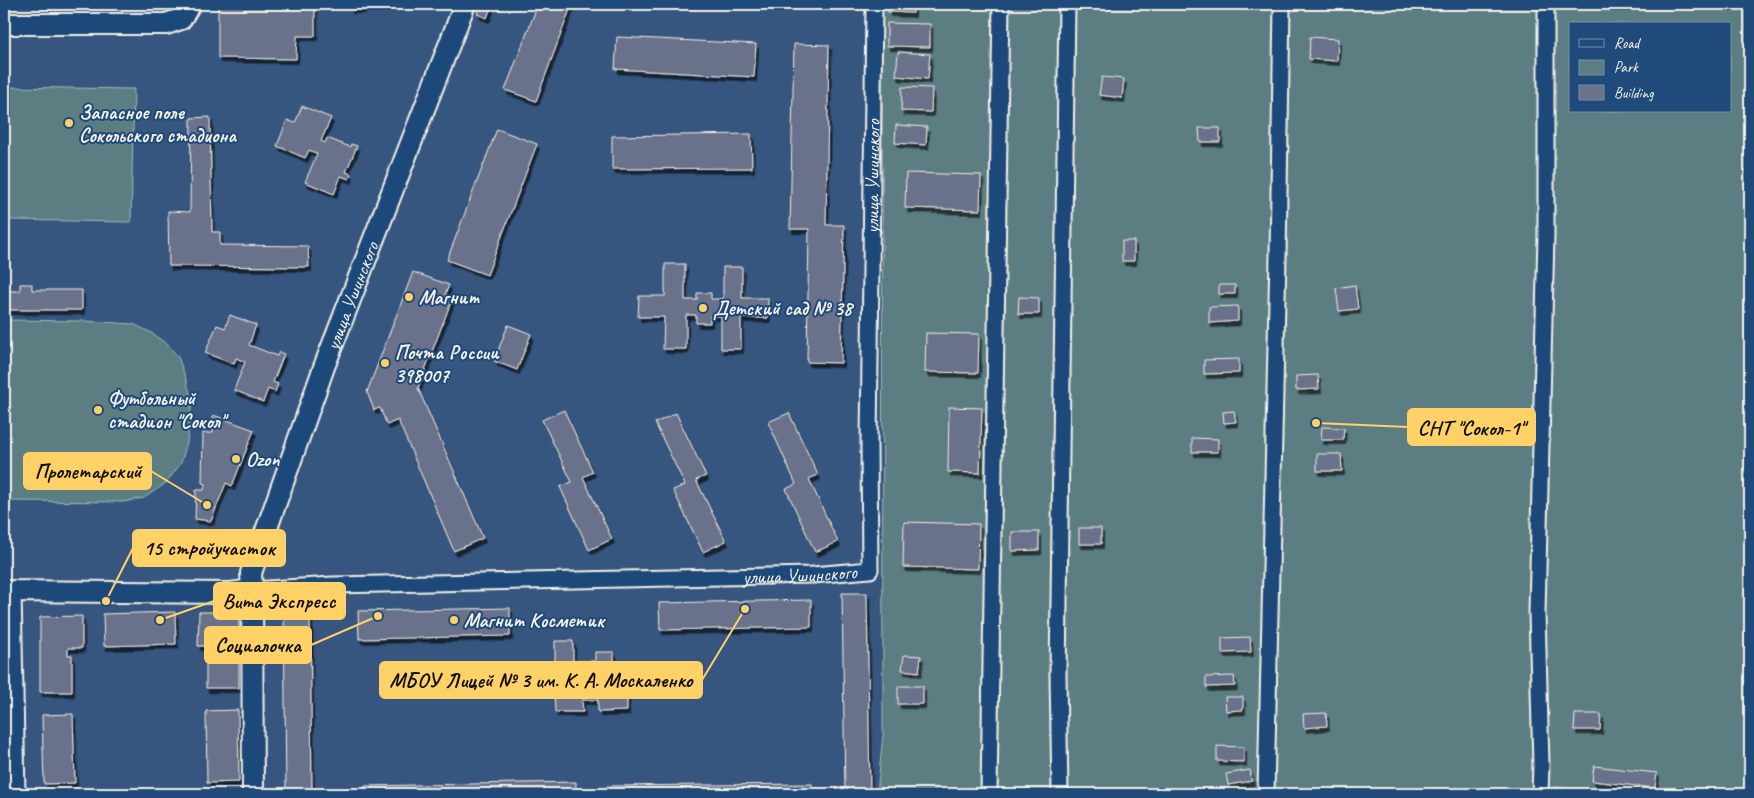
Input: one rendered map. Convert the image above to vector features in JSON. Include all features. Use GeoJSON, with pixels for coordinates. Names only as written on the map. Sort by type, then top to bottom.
{"type":"FeatureCollection","features":[{"type":"Feature","properties":{"kind":"street"},"geometry":{"type":"LineString","coordinates":[[4,24],[166,24],[181,19],[190,4]]}},
{"type":"Feature","properties":{"kind":"street","name":"улица Ушинского"},"geometry":{"type":"LineString","coordinates":[[252,590],[251,572],[324,367],[465,4]]}},
{"type":"Feature","properties":{"kind":"street","name":"улица Ушинского"},"geometry":{"type":"LineString","coordinates":[[8,591],[231,593],[332,585],[813,575],[870,570],[869,443],[874,4]]}},
{"type":"Feature","properties":{"kind":"street"},"geometry":{"type":"LineString","coordinates":[[989,794],[1001,4]]}},
{"type":"Feature","properties":{"kind":"street"},"geometry":{"type":"LineString","coordinates":[[1060,794],[1058,674],[1067,4]]}},
{"type":"Feature","properties":{"kind":"street"},"geometry":{"type":"LineString","coordinates":[[1266,794],[1282,4]]}},
{"type":"Feature","properties":{"kind":"street"},"geometry":{"type":"LineString","coordinates":[[1540,794],[1541,766],[1536,612],[1546,244],[1546,4]]}},
{"type":"Feature","properties":{"kind":"street"},"geometry":{"type":"LineString","coordinates":[[252,590],[253,794]]}},
{"type":"Feature","properties":{"kind":"street"},"geometry":{"type":"LineString","coordinates":[[8,591],[17,794]]}},
{"type":"Feature","properties":{"kind":"green space"},"geometry":{"type":"Polygon","coordinates":[[[882,4],[1750,4],[1750,794],[877,794],[883,735],[882,4]]]}},
{"type":"Feature","properties":{"kind":"green space","name":"Запасное поле Сокольского стадиона"},"geometry":{"type":"Polygon","coordinates":[[[4,87],[134,89],[131,222],[4,220],[4,87]]]}},
{"type":"Feature","properties":{"kind":"green space","name":"Футбольный стадион \"Сокол\""},"geometry":{"type":"Polygon","coordinates":[[[4,320],[86,321],[133,324],[150,332],[168,345],[178,357],[192,400],[187,443],[181,463],[166,483],[144,498],[123,502],[4,501],[4,320]]]}},
{"type":"Feature","properties":{"kind":"building"},"geometry":{"type":"Polygon","coordinates":[[[218,4],[315,4],[315,36],[297,36],[296,59],[218,58],[218,4]]]}},
{"type":"Feature","properties":{"kind":"building"},"geometry":{"type":"Polygon","coordinates":[[[350,4],[363,4],[363,9],[350,9],[350,4]]]}},
{"type":"Feature","properties":{"kind":"building"},"geometry":{"type":"Polygon","coordinates":[[[481,4],[492,4],[487,18],[477,14],[481,4]]]}},
{"type":"Feature","properties":{"kind":"building"},"geometry":{"type":"Polygon","coordinates":[[[538,4],[572,4],[536,101],[505,90],[538,4]]]}},
{"type":"Feature","properties":{"kind":"building"},"geometry":{"type":"Polygon","coordinates":[[[888,4],[913,4],[913,13],[888,12],[888,4]]]}},
{"type":"Feature","properties":{"kind":"building"},"geometry":{"type":"Polygon","coordinates":[[[887,23],[930,24],[930,47],[887,46],[887,23]]]}},
{"type":"Feature","properties":{"kind":"building"},"geometry":{"type":"Polygon","coordinates":[[[617,37],[756,44],[754,77],[615,69],[617,37]]]}},
{"type":"Feature","properties":{"kind":"building"},"geometry":{"type":"Polygon","coordinates":[[[1310,37],[1338,39],[1337,61],[1309,59],[1310,37]]]}},
{"type":"Feature","properties":{"kind":"building"},"geometry":{"type":"Polygon","coordinates":[[[794,44],[829,45],[826,225],[844,225],[841,363],[807,362],[809,229],[790,229],[794,44]]]}},
{"type":"Feature","properties":{"kind":"building"},"geometry":{"type":"Polygon","coordinates":[[[898,52],[930,54],[928,79],[896,76],[898,52]]]}},
{"type":"Feature","properties":{"kind":"building"},"geometry":{"type":"Polygon","coordinates":[[[1102,77],[1124,79],[1122,98],[1099,95],[1102,77]]]}},
{"type":"Feature","properties":{"kind":"building"},"geometry":{"type":"Polygon","coordinates":[[[902,87],[932,88],[931,112],[901,111],[902,87]]]}},
{"type":"Feature","properties":{"kind":"building"},"geometry":{"type":"Polygon","coordinates":[[[302,106],[331,118],[321,141],[325,143],[327,138],[350,147],[351,144],[357,146],[346,172],[351,174],[349,179],[341,176],[334,194],[305,182],[317,154],[309,150],[305,158],[277,146],[287,120],[295,123],[302,106]]]}},
{"type":"Feature","properties":{"kind":"building"},"geometry":{"type":"Polygon","coordinates":[[[210,117],[212,232],[220,232],[220,245],[308,246],[309,267],[169,266],[168,211],[190,212],[191,118],[210,117]]]}},
{"type":"Feature","properties":{"kind":"building"},"geometry":{"type":"Polygon","coordinates":[[[896,125],[927,127],[926,145],[895,143],[896,125]]]}},
{"type":"Feature","properties":{"kind":"building"},"geometry":{"type":"Polygon","coordinates":[[[1199,128],[1220,128],[1220,142],[1200,142],[1199,128]]]}},
{"type":"Feature","properties":{"kind":"building"},"geometry":{"type":"Polygon","coordinates":[[[497,129],[537,144],[487,275],[447,260],[497,129]]]}},
{"type":"Feature","properties":{"kind":"building"},"geometry":{"type":"Polygon","coordinates":[[[751,134],[752,168],[612,169],[612,136],[751,134]]]}},
{"type":"Feature","properties":{"kind":"building"},"geometry":{"type":"Polygon","coordinates":[[[906,173],[981,175],[980,210],[905,208],[906,173]]]}},
{"type":"Feature","properties":{"kind":"building"},"geometry":{"type":"Polygon","coordinates":[[[1122,241],[1134,241],[1134,261],[1122,261],[1122,241]]]}},
{"type":"Feature","properties":{"kind":"building","name":"Детский сад № 38"},"geometry":{"type":"Polygon","coordinates":[[[665,264],[685,264],[685,300],[697,300],[697,293],[711,293],[711,299],[723,299],[723,267],[742,267],[742,298],[768,298],[768,318],[741,318],[741,349],[721,349],[721,316],[710,316],[710,323],[696,323],[696,315],[686,315],[686,349],[663,349],[664,317],[638,317],[639,296],[665,296],[665,264]]]}},
{"type":"Feature","properties":{"kind":"building"},"geometry":{"type":"Polygon","coordinates":[[[413,272],[449,285],[445,295],[453,297],[418,388],[483,538],[454,551],[398,420],[387,425],[380,408],[374,410],[367,392],[413,272]]]}},
{"type":"Feature","properties":{"kind":"building"},"geometry":{"type":"Polygon","coordinates":[[[20,284],[32,284],[32,290],[82,290],[82,310],[4,310],[4,291],[20,291],[20,284]]]}},
{"type":"Feature","properties":{"kind":"building"},"geometry":{"type":"Polygon","coordinates":[[[1219,285],[1235,285],[1235,294],[1219,294],[1219,285]]]}},
{"type":"Feature","properties":{"kind":"building"},"geometry":{"type":"Polygon","coordinates":[[[1355,285],[1358,309],[1339,311],[1336,288],[1355,285]]]}},
{"type":"Feature","properties":{"kind":"building"},"geometry":{"type":"Polygon","coordinates":[[[1019,297],[1039,298],[1039,314],[1018,314],[1019,297]]]}},
{"type":"Feature","properties":{"kind":"building"},"geometry":{"type":"Polygon","coordinates":[[[1238,306],[1238,321],[1209,323],[1209,307],[1238,306]]]}},
{"type":"Feature","properties":{"kind":"building"},"geometry":{"type":"Polygon","coordinates":[[[230,315],[256,325],[249,345],[277,356],[279,352],[284,354],[273,382],[278,384],[275,392],[268,389],[263,402],[234,390],[245,362],[236,358],[234,364],[205,353],[217,325],[225,328],[230,315]]]}},
{"type":"Feature","properties":{"kind":"building"},"geometry":{"type":"Polygon","coordinates":[[[508,325],[531,334],[517,370],[494,361],[508,325]]]}},
{"type":"Feature","properties":{"kind":"building"},"geometry":{"type":"Polygon","coordinates":[[[926,333],[979,334],[978,373],[925,372],[926,333]]]}},
{"type":"Feature","properties":{"kind":"building"},"geometry":{"type":"Polygon","coordinates":[[[1239,359],[1239,373],[1204,374],[1204,360],[1239,359]]]}},
{"type":"Feature","properties":{"kind":"building"},"geometry":{"type":"Polygon","coordinates":[[[1318,375],[1319,389],[1296,390],[1296,376],[1318,375]]]}},
{"type":"Feature","properties":{"kind":"building"},"geometry":{"type":"Polygon","coordinates":[[[949,407],[982,408],[980,473],[948,472],[949,407]]]}},
{"type":"Feature","properties":{"kind":"building"},"geometry":{"type":"Polygon","coordinates":[[[564,410],[593,472],[583,477],[612,539],[589,550],[560,487],[572,482],[542,420],[564,410]]]}},
{"type":"Feature","properties":{"kind":"building"},"geometry":{"type":"Polygon","coordinates":[[[1234,411],[1236,422],[1224,423],[1223,412],[1234,411]]]}},
{"type":"Feature","properties":{"kind":"building"},"geometry":{"type":"Polygon","coordinates":[[[676,413],[706,476],[696,480],[726,541],[703,552],[673,490],[685,485],[655,423],[676,413]]]}},
{"type":"Feature","properties":{"kind":"building"},"geometry":{"type":"Polygon","coordinates":[[[789,413],[818,475],[809,479],[838,542],[815,552],[786,489],[796,484],[768,422],[789,413]]]}},
{"type":"Feature","properties":{"kind":"building"},"geometry":{"type":"Polygon","coordinates":[[[213,415],[254,430],[232,486],[226,483],[211,521],[195,519],[196,490],[204,490],[205,484],[202,483],[203,433],[213,433],[213,415]]]}},
{"type":"Feature","properties":{"kind":"building"},"geometry":{"type":"Polygon","coordinates":[[[1322,427],[1344,428],[1343,440],[1321,440],[1322,427]]]}},
{"type":"Feature","properties":{"kind":"building"},"geometry":{"type":"Polygon","coordinates":[[[1192,438],[1218,439],[1218,452],[1192,452],[1192,438]]]}},
{"type":"Feature","properties":{"kind":"building"},"geometry":{"type":"Polygon","coordinates":[[[1317,454],[1341,454],[1342,471],[1317,471],[1317,454]]]}},
{"type":"Feature","properties":{"kind":"building"},"geometry":{"type":"Polygon","coordinates":[[[904,522],[979,524],[978,569],[903,567],[904,522]]]}},
{"type":"Feature","properties":{"kind":"building"},"geometry":{"type":"Polygon","coordinates":[[[1079,528],[1101,528],[1101,544],[1079,544],[1079,528]]]}},
{"type":"Feature","properties":{"kind":"building"},"geometry":{"type":"Polygon","coordinates":[[[1012,532],[1039,532],[1039,550],[1012,551],[1012,532]]]}},
{"type":"Feature","properties":{"kind":"building"},"geometry":{"type":"Polygon","coordinates":[[[842,593],[867,593],[870,794],[845,794],[842,593]]]}},
{"type":"Feature","properties":{"kind":"building"},"geometry":{"type":"Polygon","coordinates":[[[811,600],[811,627],[660,630],[659,603],[811,600]]]}},
{"type":"Feature","properties":{"kind":"building"},"geometry":{"type":"Polygon","coordinates":[[[510,608],[510,636],[359,639],[358,611],[510,608]]]}},
{"type":"Feature","properties":{"kind":"building"},"geometry":{"type":"Polygon","coordinates":[[[284,609],[310,609],[312,794],[286,794],[284,609]]]}},
{"type":"Feature","properties":{"kind":"building"},"geometry":{"type":"Polygon","coordinates":[[[175,612],[176,644],[104,646],[103,614],[175,612]]]}},
{"type":"Feature","properties":{"kind":"building"},"geometry":{"type":"Polygon","coordinates":[[[199,612],[239,612],[239,688],[206,688],[206,646],[198,646],[199,612]]]}},
{"type":"Feature","properties":{"kind":"building"},"geometry":{"type":"Polygon","coordinates":[[[82,616],[82,648],[68,648],[68,655],[72,655],[72,692],[40,692],[40,617],[82,616]]]}},
{"type":"Feature","properties":{"kind":"building"},"geometry":{"type":"Polygon","coordinates":[[[1250,637],[1251,652],[1222,653],[1222,638],[1250,637]]]}},
{"type":"Feature","properties":{"kind":"building"},"geometry":{"type":"Polygon","coordinates":[[[555,641],[573,641],[573,661],[595,661],[595,652],[614,652],[614,671],[606,671],[606,693],[627,692],[627,711],[598,712],[598,700],[582,700],[583,712],[555,712],[554,686],[570,686],[570,667],[555,668],[555,641]]]}},
{"type":"Feature","properties":{"kind":"building"},"geometry":{"type":"Polygon","coordinates":[[[904,655],[921,656],[919,672],[902,670],[904,655]]]}},
{"type":"Feature","properties":{"kind":"building"},"geometry":{"type":"Polygon","coordinates":[[[1234,676],[1235,686],[1206,687],[1206,677],[1234,676]]]}},
{"type":"Feature","properties":{"kind":"building"},"geometry":{"type":"Polygon","coordinates":[[[898,686],[923,686],[923,704],[898,704],[898,686]]]}},
{"type":"Feature","properties":{"kind":"building"},"geometry":{"type":"Polygon","coordinates":[[[1225,697],[1243,697],[1243,710],[1226,711],[1225,697]]]}},
{"type":"Feature","properties":{"kind":"building"},"geometry":{"type":"Polygon","coordinates":[[[238,710],[239,782],[207,783],[206,711],[238,710]]]}},
{"type":"Feature","properties":{"kind":"building"},"geometry":{"type":"Polygon","coordinates":[[[1326,713],[1327,726],[1304,728],[1303,714],[1326,713]]]}},
{"type":"Feature","properties":{"kind":"building"},"geometry":{"type":"Polygon","coordinates":[[[73,714],[75,783],[44,784],[42,715],[73,714]]]}},
{"type":"Feature","properties":{"kind":"building"},"geometry":{"type":"Polygon","coordinates":[[[1575,714],[1601,714],[1600,730],[1574,730],[1575,714]]]}},
{"type":"Feature","properties":{"kind":"building"},"geometry":{"type":"Polygon","coordinates":[[[1217,746],[1244,747],[1244,762],[1217,761],[1217,746]]]}},
{"type":"Feature","properties":{"kind":"building"},"geometry":{"type":"Polygon","coordinates":[[[1594,766],[1657,773],[1655,788],[1592,781],[1594,766]]]}},
{"type":"Feature","properties":{"kind":"building"},"geometry":{"type":"Polygon","coordinates":[[[1250,770],[1252,781],[1228,785],[1226,774],[1250,770]]]}},
{"type":"Feature","properties":{"kind":"building"},"geometry":{"type":"Polygon","coordinates":[[[576,782],[576,794],[365,794],[365,786],[576,782]]]}},
{"type":"Feature","properties":{"kind":"building"},"geometry":{"type":"Polygon","coordinates":[[[812,784],[812,794],[607,794],[607,786],[812,784]]]}},
{"type":"Feature","properties":{"kind":"building"},"geometry":{"type":"Polygon","coordinates":[[[1554,787],[1585,791],[1584,794],[1553,794],[1554,787]]]}},
{"type":"Feature","properties":{"kind":"building"},"geometry":{"type":"Polygon","coordinates":[[[1288,789],[1314,789],[1314,794],[1288,794],[1288,789]]]}},
{"type":"Feature","properties":{"kind":"place","name":"Запасное поле Сокольского стадиона"},"geometry":{"type":"Point","coordinates":[69,123]}},
{"type":"Feature","properties":{"kind":"place","name":"Магнит"},"geometry":{"type":"Point","coordinates":[409,297]}},
{"type":"Feature","properties":{"kind":"place","name":"Детский сад № 38"},"geometry":{"type":"Point","coordinates":[703,308]}},
{"type":"Feature","properties":{"kind":"place","name":"Почта России 398007"},"geometry":{"type":"Point","coordinates":[385,363]}},
{"type":"Feature","properties":{"kind":"place","name":"Футбольный стадион \"Сокол\""},"geometry":{"type":"Point","coordinates":[98,410]}},
{"type":"Feature","properties":{"kind":"place","name":"СНТ \"Сокол-1\""},"geometry":{"type":"Point","coordinates":[1316,423]}},
{"type":"Feature","properties":{"kind":"place","name":"Ozon"},"geometry":{"type":"Point","coordinates":[236,459]}},
{"type":"Feature","properties":{"kind":"place","name":"Пролетарский"},"geometry":{"type":"Point","coordinates":[207,505]}},
{"type":"Feature","properties":{"kind":"place","name":"15 стройучасток"},"geometry":{"type":"Point","coordinates":[106,601]}},
{"type":"Feature","properties":{"kind":"place","name":"МБОУ Лицей № 3 им. К. А. Москаленко"},"geometry":{"type":"Point","coordinates":[745,609]}},
{"type":"Feature","properties":{"kind":"place","name":"Социалочка"},"geometry":{"type":"Point","coordinates":[378,616]}},
{"type":"Feature","properties":{"kind":"place","name":"Вита Экспресс"},"geometry":{"type":"Point","coordinates":[160,620]}},
{"type":"Feature","properties":{"kind":"place","name":"Магнит Косметик"},"geometry":{"type":"Point","coordinates":[454,620]}}]}
